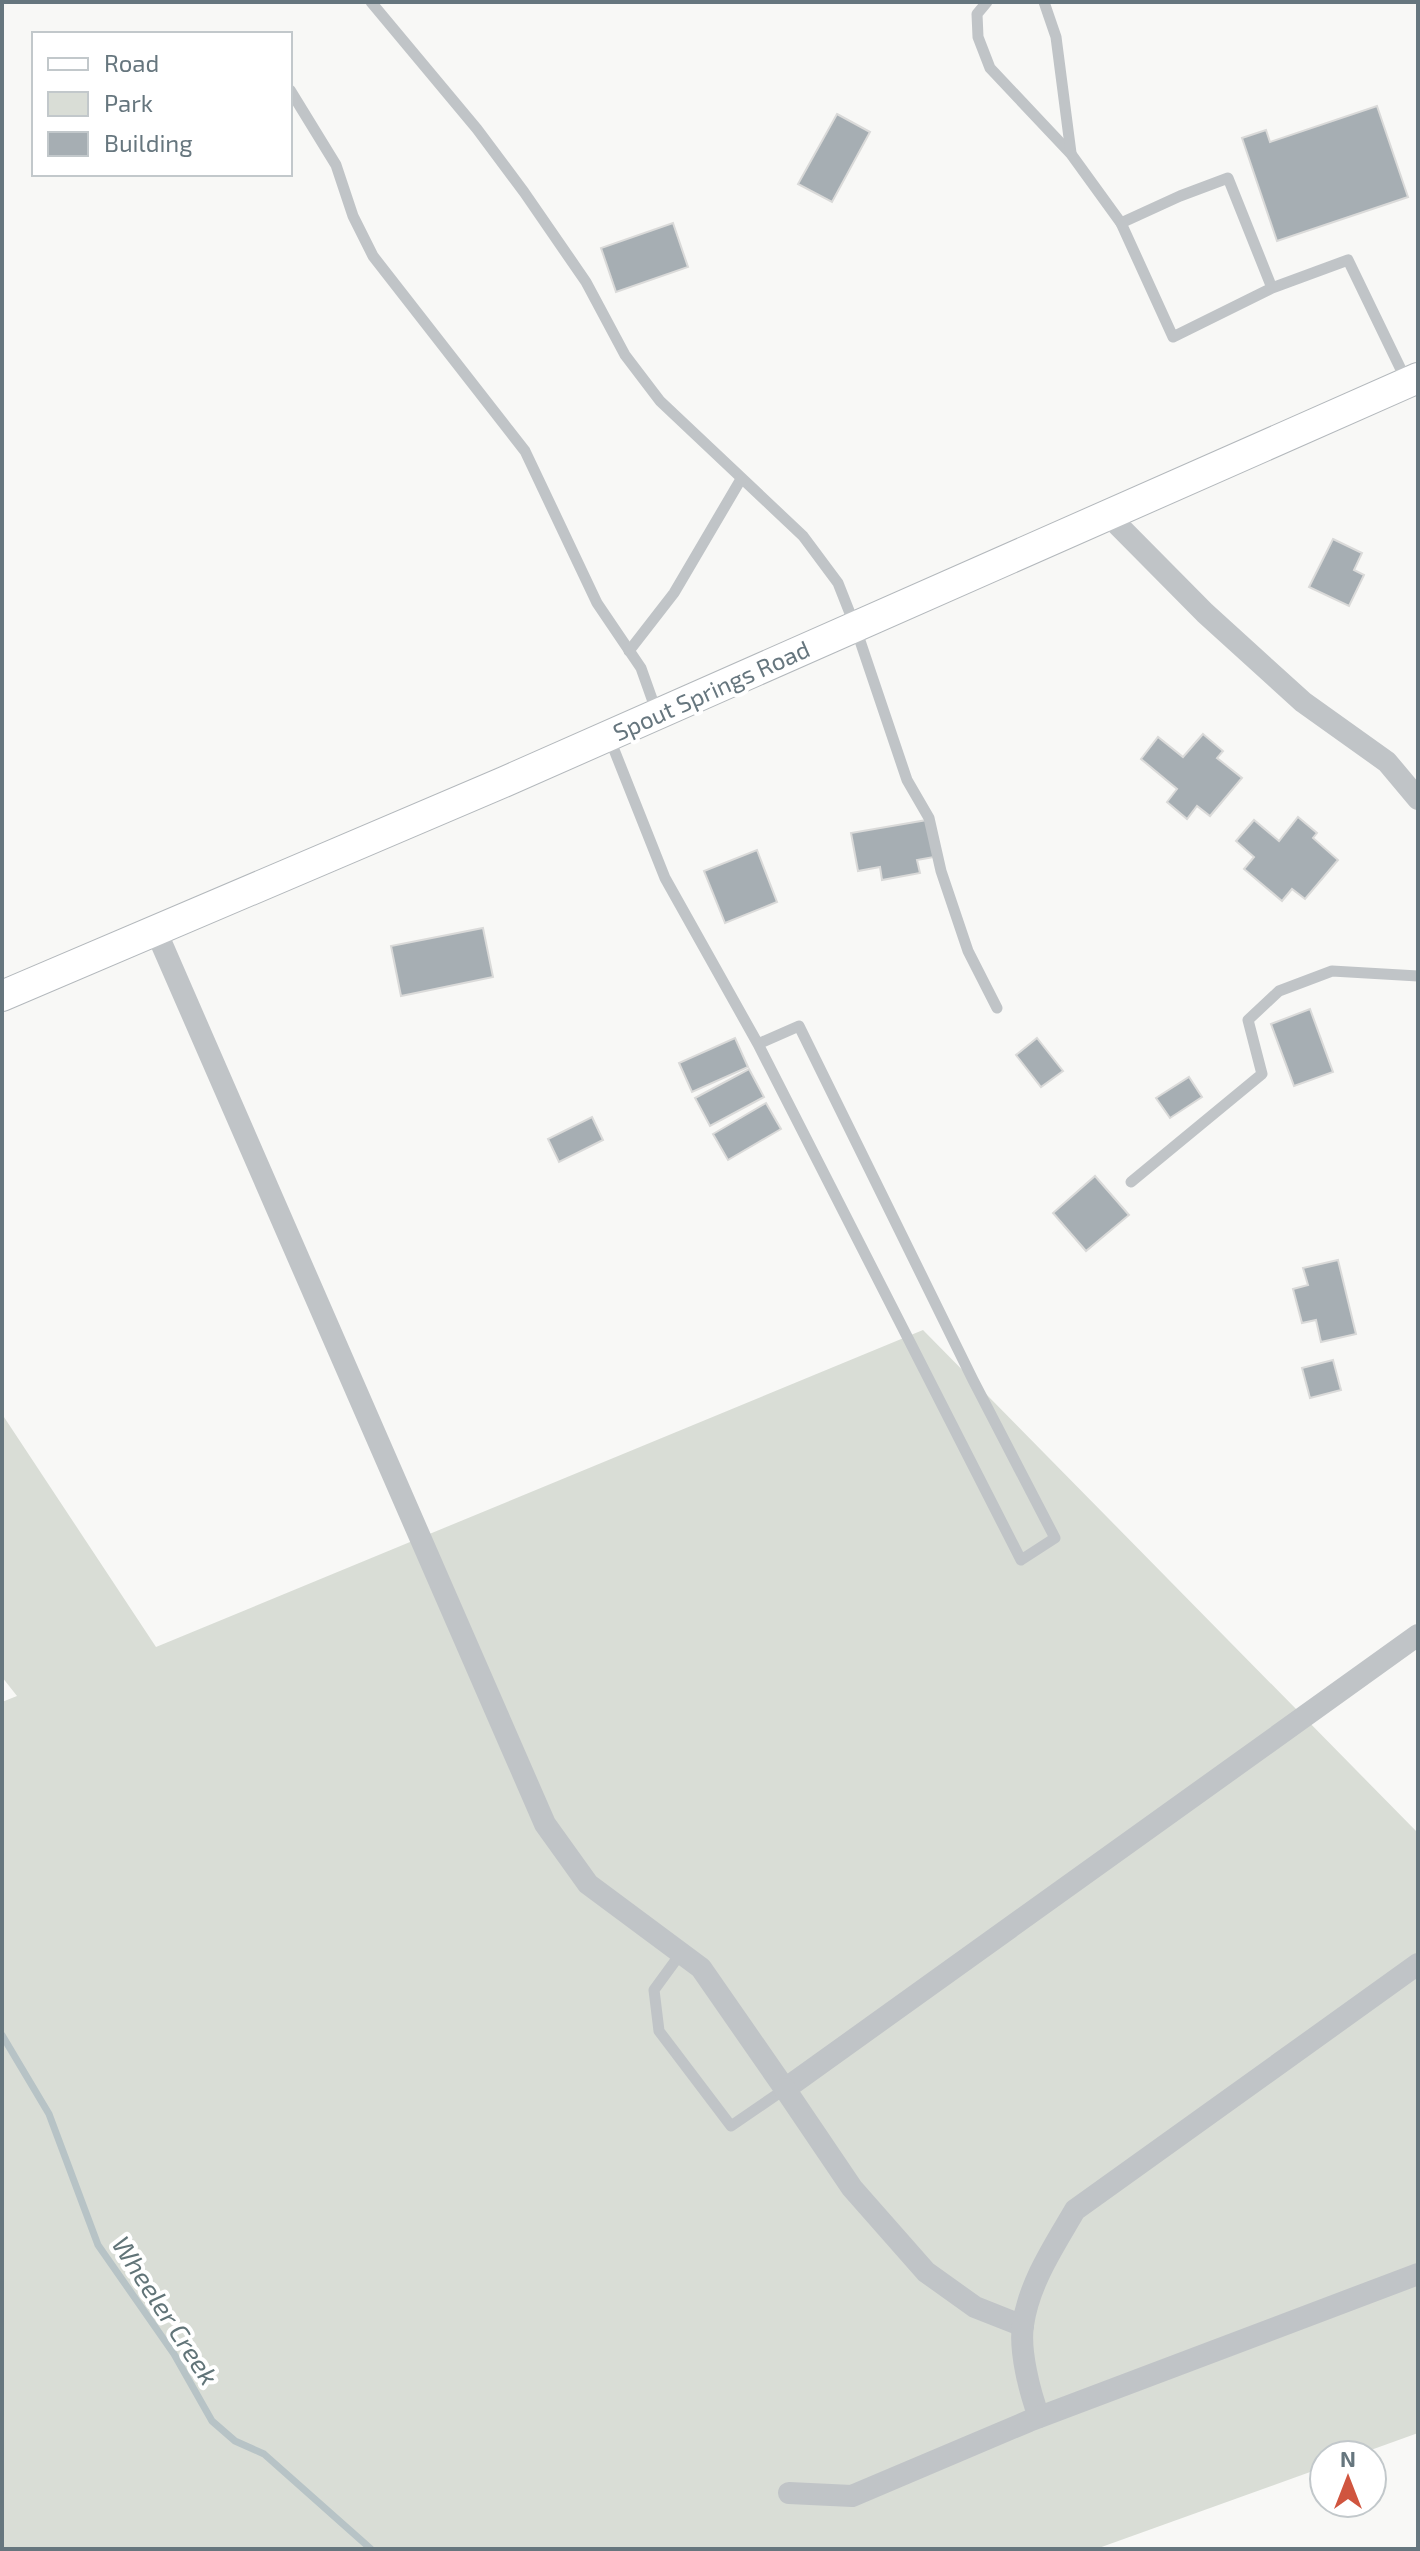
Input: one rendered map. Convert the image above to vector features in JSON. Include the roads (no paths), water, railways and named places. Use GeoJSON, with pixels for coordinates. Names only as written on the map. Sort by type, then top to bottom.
{"type":"FeatureCollection","features":[{"type":"Feature","properties":{"kind":"street","name":"Spout Springs Road"},"geometry":{"type":"LineString","coordinates":[[2,996],[608,736],[1412,380]]}},
{"type":"Feature","properties":{"kind":"street"},"geometry":{"type":"LineString","coordinates":[[1107,514],[1226,633],[1303,702],[1387,762],[1418,799]]}},
{"type":"Feature","properties":{"kind":"street"},"geometry":{"type":"LineString","coordinates":[[156,931],[545,1824],[588,1884],[701,1968],[852,2188],[926,2272],[975,2307],[1023,2326]]}},
{"type":"Feature","properties":{"kind":"street"},"geometry":{"type":"LineString","coordinates":[[785,2089],[1418,1635]]}},
{"type":"Feature","properties":{"kind":"street"},"geometry":{"type":"LineString","coordinates":[[1039,2417],[1028,2389],[1023,2326],[1041,2268],[1075,2210],[1418,1964]]}},
{"type":"Feature","properties":{"kind":"street"},"geometry":{"type":"LineString","coordinates":[[789,2493],[852,2496],[1039,2417],[1418,2274]]}},
{"type":"Feature","properties":{"kind":"lane"},"geometry":{"type":"LineString","coordinates":[[371,2],[477,129],[524,192],[586,282],[625,355],[660,401],[803,536],[838,583],[907,780],[929,818],[941,871],[968,951],[997,1008]]}},
{"type":"Feature","properties":{"kind":"lane"},"geometry":{"type":"LineString","coordinates":[[987,2],[977,14],[978,37],[990,68],[1071,154],[1121,223],[1173,337],[1272,288],[1348,260],[1412,380]]}},
{"type":"Feature","properties":{"kind":"lane"},"geometry":{"type":"LineString","coordinates":[[1044,2],[1056,37],[1071,154]]}},
{"type":"Feature","properties":{"kind":"lane"},"geometry":{"type":"LineString","coordinates":[[292,93],[336,165],[353,216],[373,256],[525,451],[597,603],[641,668],[658,714]]}},
{"type":"Feature","properties":{"kind":"lane"},"geometry":{"type":"LineString","coordinates":[[1121,223],[1228,178],[1272,288]]}},
{"type":"Feature","properties":{"kind":"lane"},"geometry":{"type":"LineString","coordinates":[[629,651],[674,593],[741,479]]}},
{"type":"Feature","properties":{"kind":"lane"},"geometry":{"type":"LineString","coordinates":[[608,736],[665,878],[758,1044],[1021,1560],[1055,1538],[973,1380],[799,1026],[758,1044]]}},
{"type":"Feature","properties":{"kind":"lane"},"geometry":{"type":"LineString","coordinates":[[1131,1182],[1262,1074],[1248,1020],[1279,991],[1332,971],[1418,976]]}},
{"type":"Feature","properties":{"kind":"lane"},"geometry":{"type":"LineString","coordinates":[[681,1953],[654,1990],[659,2031],[731,2126],[785,2089]]}},
{"type":"Feature","properties":{"kind":"waterway","name":"Wheeler Creek"},"geometry":{"type":"LineString","coordinates":[[2,2035],[49,2114],[98,2245],[174,2354],[212,2421],[235,2441],[264,2454],[371,2549]]}}]}
